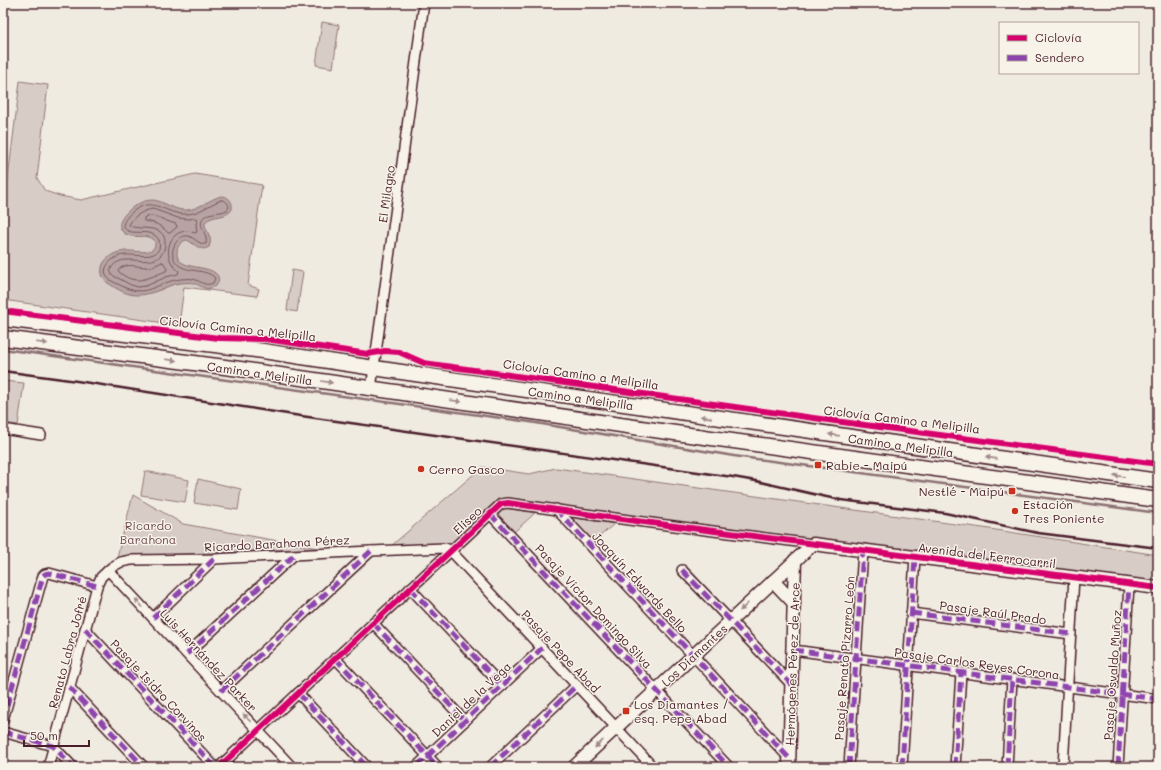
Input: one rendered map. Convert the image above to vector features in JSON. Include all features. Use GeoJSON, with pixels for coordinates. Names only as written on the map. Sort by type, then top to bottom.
{"type":"FeatureCollection","features":[{"type":"Feature","properties":{"kind":"main road","name":"Camino a Melipilla"},"geometry":{"type":"LineString","coordinates":[[3,319],[263,351],[670,412],[1158,481]]}},
{"type":"Feature","properties":{"kind":"main road","name":"Camino a Melipilla"},"geometry":{"type":"LineString","coordinates":[[3,338],[240,369],[668,432],[1158,500]]}},
{"type":"Feature","properties":{"kind":"main road"},"geometry":{"type":"LineString","coordinates":[[483,404],[485,384]]}},
{"type":"Feature","properties":{"kind":"main road"},"geometry":{"type":"LineString","coordinates":[[668,432],[670,412]]}},
{"type":"Feature","properties":{"kind":"main road"},"geometry":{"type":"LineString","coordinates":[[750,443],[754,424]]}},
{"type":"Feature","properties":{"kind":"street","name":"El Milagro"},"geometry":{"type":"LineString","coordinates":[[371,389],[424,3]]}},
{"type":"Feature","properties":{"kind":"street"},"geometry":{"type":"LineString","coordinates":[[3,429],[41,435]]}},
{"type":"Feature","properties":{"kind":"street","name":"Eliseo"},"geometry":{"type":"LineString","coordinates":[[219,767],[501,504],[508,503],[813,544]]}},
{"type":"Feature","properties":{"kind":"street","name":"Joaquín Edwards Bello"},"geometry":{"type":"LineString","coordinates":[[556,510],[693,656],[789,763]]}},
{"type":"Feature","properties":{"kind":"street","name":"Pasaje Víctor Domingo Silva"},"geometry":{"type":"LineString","coordinates":[[490,514],[729,767]]}},
{"type":"Feature","properties":{"kind":"street","name":"Avenida del Ferrocarril"},"geometry":{"type":"LineString","coordinates":[[813,544],[1158,588]]}},
{"type":"Feature","properties":{"kind":"street","name":"Los Diamantes"},"geometry":{"type":"LineString","coordinates":[[577,766],[813,544]]}},
{"type":"Feature","properties":{"kind":"street","name":"Ricardo Barahona Pérez"},"geometry":{"type":"LineString","coordinates":[[108,570],[116,564],[131,560],[214,559],[445,548],[450,550]]}},
{"type":"Feature","properties":{"kind":"street","name":"Pasaje Pepe Abad"},"geometry":{"type":"LineString","coordinates":[[450,550],[653,767]]}},
{"type":"Feature","properties":{"kind":"street","name":"Pasaje Renato Pizarro León"},"geometry":{"type":"LineString","coordinates":[[849,767],[863,550]]}},
{"type":"Feature","properties":{"kind":"street"},"geometry":{"type":"LineString","coordinates":[[221,691],[371,551]]}},
{"type":"Feature","properties":{"kind":"street"},"geometry":{"type":"LineString","coordinates":[[187,654],[294,555]]}},
{"type":"Feature","properties":{"kind":"street"},"geometry":{"type":"LineString","coordinates":[[902,767],[915,557]]}},
{"type":"Feature","properties":{"kind":"street"},"geometry":{"type":"LineString","coordinates":[[153,618],[214,559]]}},
{"type":"Feature","properties":{"kind":"street","name":"Hermógenes Pérez de Arce"},"geometry":{"type":"LineString","coordinates":[[789,763],[795,560]]}},
{"type":"Feature","properties":{"kind":"street","name":"Luis Hernández Parker"},"geometry":{"type":"LineString","coordinates":[[108,570],[292,767]]}},
{"type":"Feature","properties":{"kind":"street","name":"Renato Labra Jofré"},"geometry":{"type":"LineString","coordinates":[[48,767],[97,586],[101,577],[108,570]]}},
{"type":"Feature","properties":{"kind":"street"},"geometry":{"type":"LineString","coordinates":[[682,570],[792,685]]}},
{"type":"Feature","properties":{"kind":"street"},"geometry":{"type":"LineString","coordinates":[[3,720],[43,576],[49,573],[97,586]]}},
{"type":"Feature","properties":{"kind":"street"},"geometry":{"type":"LineString","coordinates":[[1062,767],[1074,578]]}},
{"type":"Feature","properties":{"kind":"street"},"geometry":{"type":"LineString","coordinates":[[773,581],[794,603]]}},
{"type":"Feature","properties":{"kind":"street","name":"Pasaje Osvaldo Muñoz"},"geometry":{"type":"LineString","coordinates":[[1118,767],[1129,585]]}},
{"type":"Feature","properties":{"kind":"street"},"geometry":{"type":"LineString","coordinates":[[410,588],[502,686]]}},
{"type":"Feature","properties":{"kind":"street","name":"Pasaje Raúl Prado"},"geometry":{"type":"LineString","coordinates":[[911,613],[1071,634]]}},
{"type":"Feature","properties":{"kind":"street"},"geometry":{"type":"LineString","coordinates":[[373,623],[465,721]]}},
{"type":"Feature","properties":{"kind":"street","name":"Pasaje Isidro Corvinos"},"geometry":{"type":"LineString","coordinates":[[85,629],[215,767]]}},
{"type":"Feature","properties":{"kind":"street","name":"Daniel de la Vega"},"geometry":{"type":"LineString","coordinates":[[416,767],[542,648]]}},
{"type":"Feature","properties":{"kind":"street","name":"Pasaje Carlos Reyes Corona"},"geometry":{"type":"LineString","coordinates":[[792,650],[1158,699]]}},
{"type":"Feature","properties":{"kind":"street"},"geometry":{"type":"LineString","coordinates":[[335,658],[438,767]]}},
{"type":"Feature","properties":{"kind":"street"},"geometry":{"type":"LineString","coordinates":[[956,767],[961,673]]}},
{"type":"Feature","properties":{"kind":"street"},"geometry":{"type":"LineString","coordinates":[[1007,767],[1012,680]]}},
{"type":"Feature","properties":{"kind":"street"},"geometry":{"type":"LineString","coordinates":[[490,767],[577,685]]}},
{"type":"Feature","properties":{"kind":"street"},"geometry":{"type":"LineString","coordinates":[[70,687],[144,767]]}},
{"type":"Feature","properties":{"kind":"street"},"geometry":{"type":"LineString","coordinates":[[298,693],[368,767]]}},
{"type":"Feature","properties":{"kind":"street"},"geometry":{"type":"LineString","coordinates":[[3,732],[53,746],[73,767]]}},
{"type":"Feature","properties":{"kind":"green space"},"geometry":{"type":"Polygon","coordinates":[[[322,22],[339,25],[333,68],[316,65],[322,22]]]}},
{"type":"Feature","properties":{"kind":"green space"},"geometry":{"type":"Polygon","coordinates":[[[20,81],[48,85],[37,178],[45,191],[60,196],[81,200],[195,174],[262,185],[248,285],[259,289],[257,296],[184,287],[179,325],[3,300],[3,219],[20,81]]]}},
{"type":"Feature","properties":{"kind":"green space"},"geometry":{"type":"Polygon","coordinates":[[[292,270],[303,272],[297,312],[287,310],[292,270]]]}},
{"type":"Feature","properties":{"kind":"green space"},"geometry":{"type":"Polygon","coordinates":[[[3,381],[24,383],[18,425],[3,423],[3,381]]]}},
{"type":"Feature","properties":{"kind":"green space"},"geometry":{"type":"Polygon","coordinates":[[[482,467],[529,474],[556,468],[983,528],[1158,555],[1158,582],[825,541],[505,499],[452,546],[391,546],[482,467]]]}},
{"type":"Feature","properties":{"kind":"green space"},"geometry":{"type":"Polygon","coordinates":[[[145,471],[189,480],[185,502],[141,495],[145,471]]]}},
{"type":"Feature","properties":{"kind":"green space"},"geometry":{"type":"Polygon","coordinates":[[[198,479],[241,489],[238,510],[194,503],[198,479]]]}},
{"type":"Feature","properties":{"kind":"green space","name":"Ricardo Barahona"},"geometry":{"type":"Polygon","coordinates":[[[133,495],[183,524],[318,548],[117,557],[133,495]]]}},
{"type":"Feature","properties":{"kind":"green space"},"geometry":{"type":"Polygon","coordinates":[[[504,508],[535,513],[513,533],[496,516],[504,508]]]}},
{"type":"Feature","properties":{"kind":"green space"},"geometry":{"type":"Polygon","coordinates":[[[568,517],[614,524],[592,543],[568,517]]]}},
{"type":"Feature","properties":{"kind":"water"},"geometry":{"type":"Polygon","coordinates":[[[221,196],[230,200],[232,209],[227,214],[212,218],[205,222],[210,237],[209,247],[203,249],[186,240],[180,244],[177,252],[180,261],[183,263],[215,273],[219,280],[216,286],[212,288],[204,288],[193,283],[180,283],[152,293],[133,295],[115,288],[104,279],[102,267],[110,256],[123,251],[145,252],[153,249],[155,246],[155,241],[152,238],[130,236],[122,231],[120,224],[122,219],[134,206],[148,200],[153,200],[162,202],[172,207],[187,210],[196,208],[221,196]]]}},
{"type":"Feature","properties":{"kind":"waterway"},"geometry":{"type":"LineString","coordinates":[[3,349],[530,422],[734,456],[1158,513]]}},
{"type":"Feature","properties":{"kind":"railway"},"geometry":{"type":"LineString","coordinates":[[3,371],[294,415],[733,477],[841,500],[945,513],[1038,533],[1158,548]]}},
{"type":"Feature","properties":{"kind":"marked path"},"geometry":{"type":"LineString","coordinates":[[556,509],[790,759]]}},
{"type":"Feature","properties":{"kind":"marked path"},"geometry":{"type":"LineString","coordinates":[[490,514],[729,767]]}},
{"type":"Feature","properties":{"kind":"marked path"},"geometry":{"type":"LineString","coordinates":[[849,767],[863,550]]}},
{"type":"Feature","properties":{"kind":"marked path"},"geometry":{"type":"LineString","coordinates":[[221,691],[371,551]]}},
{"type":"Feature","properties":{"kind":"marked path"},"geometry":{"type":"LineString","coordinates":[[187,654],[294,555]]}},
{"type":"Feature","properties":{"kind":"marked path"},"geometry":{"type":"LineString","coordinates":[[902,767],[915,557]]}},
{"type":"Feature","properties":{"kind":"marked path"},"geometry":{"type":"LineString","coordinates":[[153,618],[214,559]]}},
{"type":"Feature","properties":{"kind":"marked path"},"geometry":{"type":"LineString","coordinates":[[682,570],[792,685]]}},
{"type":"Feature","properties":{"kind":"marked path"},"geometry":{"type":"LineString","coordinates":[[3,720],[43,576],[49,573],[97,586]]}},
{"type":"Feature","properties":{"kind":"marked path"},"geometry":{"type":"LineString","coordinates":[[1118,767],[1129,585]]}},
{"type":"Feature","properties":{"kind":"marked path"},"geometry":{"type":"LineString","coordinates":[[410,588],[502,686]]}},
{"type":"Feature","properties":{"kind":"marked path"},"geometry":{"type":"LineString","coordinates":[[911,613],[1071,634]]}},
{"type":"Feature","properties":{"kind":"marked path"},"geometry":{"type":"LineString","coordinates":[[373,623],[465,721]]}},
{"type":"Feature","properties":{"kind":"marked path"},"geometry":{"type":"LineString","coordinates":[[85,629],[215,767]]}},
{"type":"Feature","properties":{"kind":"marked path"},"geometry":{"type":"LineString","coordinates":[[416,767],[542,648]]}},
{"type":"Feature","properties":{"kind":"marked path"},"geometry":{"type":"LineString","coordinates":[[793,650],[1158,699]]}},
{"type":"Feature","properties":{"kind":"marked path"},"geometry":{"type":"LineString","coordinates":[[335,658],[438,767]]}},
{"type":"Feature","properties":{"kind":"marked path"},"geometry":{"type":"LineString","coordinates":[[955,767],[961,673]]}},
{"type":"Feature","properties":{"kind":"marked path"},"geometry":{"type":"LineString","coordinates":[[1007,767],[1012,679]]}},
{"type":"Feature","properties":{"kind":"marked path"},"geometry":{"type":"LineString","coordinates":[[490,767],[577,685]]}},
{"type":"Feature","properties":{"kind":"marked path"},"geometry":{"type":"LineString","coordinates":[[69,687],[144,767]]}},
{"type":"Feature","properties":{"kind":"marked path"},"geometry":{"type":"LineString","coordinates":[[298,693],[367,767]]}},
{"type":"Feature","properties":{"kind":"marked path"},"geometry":{"type":"LineString","coordinates":[[3,732],[53,746],[73,767]]}},
{"type":"Feature","properties":{"kind":"cycle path","name":"Ciclovía Camino a Melipilla"},"geometry":{"type":"LineString","coordinates":[[3,311],[219,338],[266,339],[368,354],[385,351],[399,352],[424,363],[842,422],[1158,464]]}},
{"type":"Feature","properties":{"kind":"cycle path"},"geometry":{"type":"LineString","coordinates":[[219,767],[501,504],[508,503],[636,521],[1158,588]]}},
{"type":"Feature","properties":{"kind":"place","name":"Rabie - Maipú"},"geometry":{"type":"Point","coordinates":[818,465]}},
{"type":"Feature","properties":{"kind":"place","name":"Cerro Gasco"},"geometry":{"type":"Point","coordinates":[421,469]}},
{"type":"Feature","properties":{"kind":"place","name":"Nestlé - Maipú"},"geometry":{"type":"Point","coordinates":[1012,491]}},
{"type":"Feature","properties":{"kind":"place","name":"Estación Tres Poniente"},"geometry":{"type":"Point","coordinates":[1015,511]}},
{"type":"Feature","properties":{"kind":"place","name":"Los Diamantes / esq. Pepe Abad"},"geometry":{"type":"Point","coordinates":[626,711]}}]}
